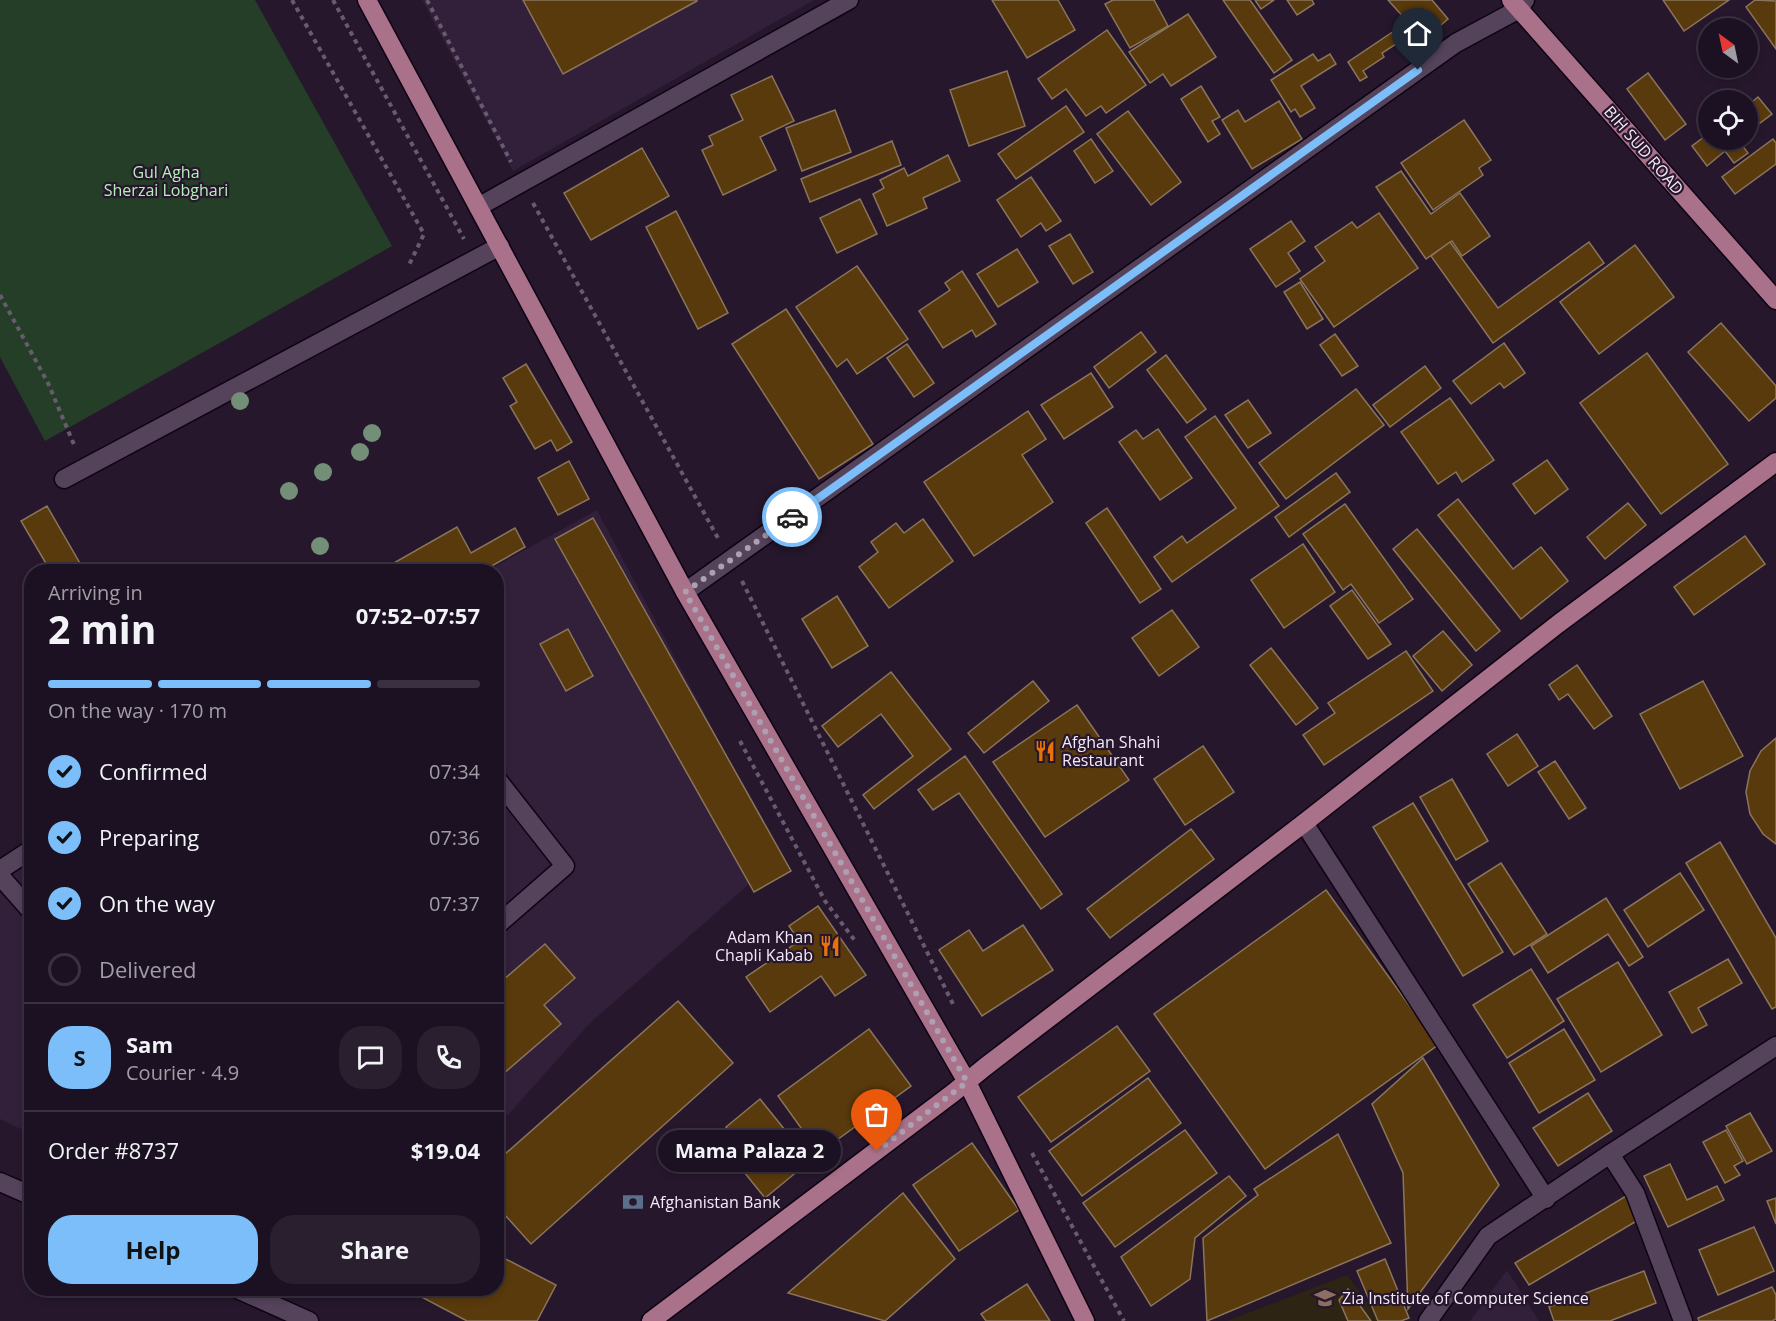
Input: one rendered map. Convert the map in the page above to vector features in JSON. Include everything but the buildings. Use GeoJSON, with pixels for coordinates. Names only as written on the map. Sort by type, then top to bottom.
{"type":"FeatureCollection","features":[{"type":"Feature","properties":{"kind":"main road"},"geometry":{"type":"LineString","coordinates":[[367,0],[685,592],[967,1082],[1085,1321]]}},
{"type":"Feature","properties":{"kind":"main road","name":"BIH SUD ROAD"},"geometry":{"type":"LineString","coordinates":[[1519,3],[1776,300]]}},
{"type":"Feature","properties":{"kind":"main road"},"geometry":{"type":"LineString","coordinates":[[651,1321],[967,1082],[1558,624],[1776,462]]}},
{"type":"Feature","properties":{"kind":"street"},"geometry":{"type":"LineString","coordinates":[[478,207],[849,0]]}},
{"type":"Feature","properties":{"kind":"street"},"geometry":{"type":"LineString","coordinates":[[685,592],[1456,43],[1519,3]]}},
{"type":"Feature","properties":{"kind":"street"},"geometry":{"type":"LineString","coordinates":[[64,479],[500,246]]}},
{"type":"Feature","properties":{"kind":"street"},"geometry":{"type":"LineString","coordinates":[[504,788],[565,866],[504,919]]}},
{"type":"Feature","properties":{"kind":"street"},"geometry":{"type":"LineString","coordinates":[[1304,823],[1546,1199]]}},
{"type":"Feature","properties":{"kind":"street"},"geometry":{"type":"LineString","coordinates":[[0,870],[24,854]]}},
{"type":"Feature","properties":{"kind":"street"},"geometry":{"type":"LineString","coordinates":[[0,876],[24,903]]}},
{"type":"Feature","properties":{"kind":"street"},"geometry":{"type":"LineString","coordinates":[[1428,1321],[1488,1236],[1776,1046]]}},
{"type":"Feature","properties":{"kind":"street"},"geometry":{"type":"LineString","coordinates":[[1610,1154],[1635,1193],[1683,1321]]}},
{"type":"Feature","properties":{"kind":"street"},"geometry":{"type":"LineString","coordinates":[[0,1182],[24,1192]]}},
{"type":"Feature","properties":{"kind":"street"},"geometry":{"type":"LineString","coordinates":[[253,1296],[309,1321]]}},
{"type":"Feature","properties":{"kind":"path"},"geometry":{"type":"LineString","coordinates":[[292,0],[424,234],[406,271]]}},
{"type":"Feature","properties":{"kind":"path"},"geometry":{"type":"LineString","coordinates":[[427,0],[522,183],[756,608],[958,1014]]}},
{"type":"Feature","properties":{"kind":"path"},"geometry":{"type":"LineString","coordinates":[[0,296],[48,383],[78,454]]}},
{"type":"Feature","properties":{"kind":"path"},"geometry":{"type":"LineString","coordinates":[[1030,1150],[1124,1321]]}},
{"type":"Feature","properties":{"kind":"shaded area"},"geometry":{"type":"Polygon","coordinates":[[[422,0],[814,0],[513,171],[422,0]]]}},
{"type":"Feature","properties":{"kind":"shaded area"},"geometry":{"type":"Polygon","coordinates":[[[597,510],[780,857],[590,1023],[504,1119],[504,564],[499,564],[597,510]]]}},
{"type":"Feature","properties":{"kind":"shaded area"},"geometry":{"type":"Polygon","coordinates":[[[24,843],[24,1131],[0,1119],[0,858],[24,843]]]}},
{"type":"Feature","properties":{"kind":"shaded area"},"geometry":{"type":"Polygon","coordinates":[[[1507,1270],[1539,1321],[1470,1321],[1507,1270]]]}},
{"type":"Feature","properties":{"kind":"shaded area","name":"Zia Institute of Computer Science"},"geometry":{"type":"Polygon","coordinates":[[[1347,1275],[1381,1321],[1227,1321],[1347,1275]]]}},
{"type":"Feature","properties":{"kind":"green space","name":"Gul Agha Sherzai Lobghari"},"geometry":{"type":"Polygon","coordinates":[[[0,0],[255,0],[392,246],[45,441],[0,357],[0,0]]]}},
{"type":"Feature","properties":{"kind":"way so far"},"geometry":{"type":"LineString","coordinates":[[792,517],[685,592],[967,1082],[877,1151]]}},
{"type":"Feature","properties":{"kind":"place","name":"Afghan Shahi Restaurant"},"geometry":{"type":"Point","coordinates":[1045,751]}},
{"type":"Feature","properties":{"kind":"place","name":"Adam Khan Chapli Kabab"},"geometry":{"type":"Point","coordinates":[830,946]}},
{"type":"Feature","properties":{"kind":"place","name":"Mama Palaza 2"},"geometry":{"type":"Point","coordinates":[877,1151]}},
{"type":"Feature","properties":{"kind":"place","name":"Afghanistan Bank"},"geometry":{"type":"Point","coordinates":[633,1202]}},
{"type":"Feature","properties":{"kind":"place","name":"Zia Institute of Computer Science"},"geometry":{"type":"Point","coordinates":[1325,1298]}},
{"type":"Feature","properties":{"kind":"route"},"geometry":{"type":"LineString","coordinates":[[792,517],[1418,70]]}}]}
